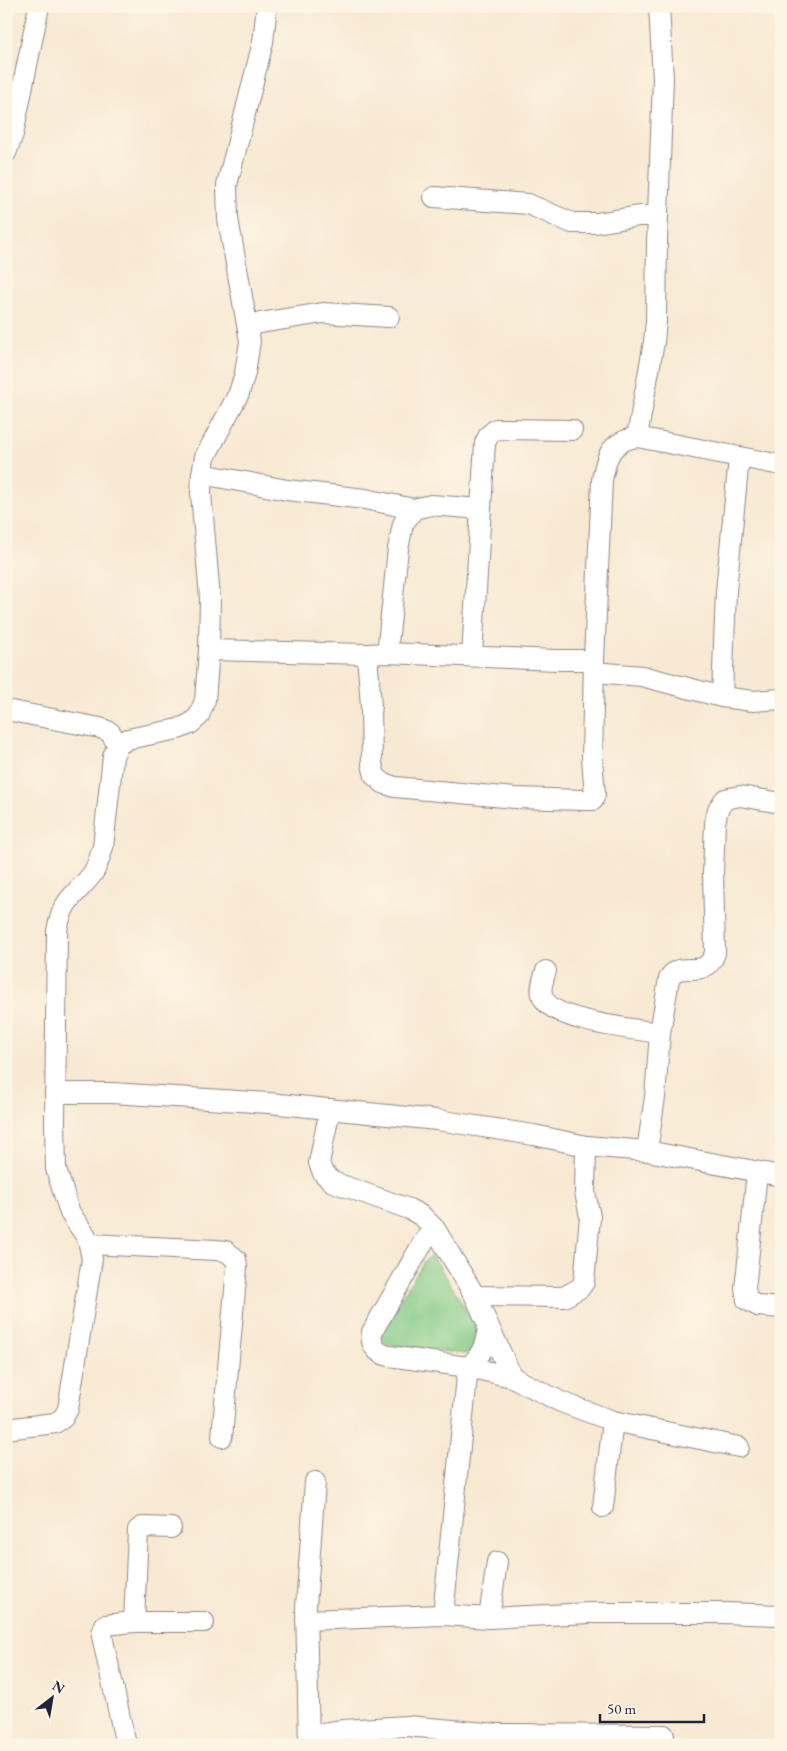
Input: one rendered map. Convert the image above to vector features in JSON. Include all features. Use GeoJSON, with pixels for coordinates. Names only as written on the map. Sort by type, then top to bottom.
{"type":"FeatureCollection","features":[{"type":"Feature","properties":{"kind":"street"},"geometry":{"type":"LineString","coordinates":[[6,153],[13,134],[38,6]]}},
{"type":"Feature","properties":{"kind":"street"},"geometry":{"type":"LineString","coordinates":[[6,1429],[55,1423],[62,1418],[68,1409],[92,1259],[86,1236],[70,1213],[56,1169],[57,931],[60,917],[66,903],[93,872],[103,847],[113,756],[118,745],[128,739],[178,729],[190,724],[199,716],[205,700],[209,650],[210,598],[201,493],[202,474],[205,457],[239,393],[245,373],[250,341],[228,219],[227,185],[263,42],[267,6]]}},
{"type":"Feature","properties":{"kind":"street"},"geometry":{"type":"LineString","coordinates":[[637,437],[656,321],[663,79],[659,6]]}},
{"type":"Feature","properties":{"kind":"street"},"geometry":{"type":"LineString","coordinates":[[434,197],[528,204],[572,223],[596,223],[639,216],[658,216]]}},
{"type":"Feature","properties":{"kind":"street"},"geometry":{"type":"LineString","coordinates":[[248,325],[323,313],[389,318]]}},
{"type":"Feature","properties":{"kind":"street"},"geometry":{"type":"LineString","coordinates":[[472,656],[480,508],[485,443],[488,435],[496,429],[572,430]]}},
{"type":"Feature","properties":{"kind":"street"},"geometry":{"type":"LineString","coordinates":[[366,654],[372,764],[375,776],[384,783],[395,787],[515,798],[593,800],[595,794],[592,759],[594,666],[600,512],[605,466],[609,452],[617,444],[637,437],[781,465]]}},
{"type":"Feature","properties":{"kind":"street"},"geometry":{"type":"LineString","coordinates":[[722,697],[726,592],[739,458]]}},
{"type":"Feature","properties":{"kind":"street"},"geometry":{"type":"LineString","coordinates":[[202,474],[288,490],[365,499],[414,509],[431,505],[480,508]]}},
{"type":"Feature","properties":{"kind":"street"},"geometry":{"type":"LineString","coordinates":[[387,653],[398,549],[403,524],[414,509]]}},
{"type":"Feature","properties":{"kind":"street"},"geometry":{"type":"LineString","coordinates":[[209,650],[387,653],[557,660],[642,676],[722,697],[753,701],[781,699]]}},
{"type":"Feature","properties":{"kind":"street"},"geometry":{"type":"LineString","coordinates":[[6,710],[100,728],[110,732],[118,745]]}},
{"type":"Feature","properties":{"kind":"street"},"geometry":{"type":"LineString","coordinates":[[647,1151],[655,1097],[660,1033],[669,979],[672,973],[678,969],[700,969],[707,966],[712,961],[715,953],[713,873],[715,823],[718,809],[725,799],[740,796],[781,803]]}},
{"type":"Feature","properties":{"kind":"street"},"geometry":{"type":"LineString","coordinates":[[546,971],[542,984],[542,995],[548,1005],[557,1012],[577,1019],[660,1033]]}},
{"type":"Feature","properties":{"kind":"street"},"geometry":{"type":"LineString","coordinates":[[55,1093],[132,1094],[269,1103],[437,1120],[534,1135],[586,1146],[647,1151],[781,1176]]}},
{"type":"Feature","properties":{"kind":"street"},"geometry":{"type":"LineString","coordinates":[[330,1110],[319,1163],[323,1172],[333,1182],[422,1216],[435,1229],[475,1296],[512,1377]]}},
{"type":"Feature","properties":{"kind":"street"},"geometry":{"type":"LineString","coordinates":[[475,1296],[564,1297],[580,1288],[584,1282],[590,1216],[585,1192],[586,1146]]}},
{"type":"Feature","properties":{"kind":"street"},"geometry":{"type":"LineString","coordinates":[[757,1172],[745,1288],[747,1300],[758,1306],[781,1308]]}},
{"type":"Feature","properties":{"kind":"street"},"geometry":{"type":"LineString","coordinates":[[435,1229],[425,1239],[375,1327],[371,1338],[372,1343],[384,1355],[468,1367],[512,1377],[561,1402],[613,1421],[739,1446]]}},
{"type":"Feature","properties":{"kind":"street"},"geometry":{"type":"LineString","coordinates":[[89,1244],[216,1250],[226,1251],[236,1258],[237,1267],[222,1437]]}},
{"type":"Feature","properties":{"kind":"street"},"geometry":{"type":"LineString","coordinates":[[443,1615],[468,1367],[476,1361],[482,1352],[488,1327]]}},
{"type":"Feature","properties":{"kind":"street"},"geometry":{"type":"LineString","coordinates":[[603,1507],[613,1421]]}},
{"type":"Feature","properties":{"kind":"street"},"geometry":{"type":"LineString","coordinates":[[315,1482],[306,1620],[309,1740],[342,1730],[407,1726],[498,1734],[664,1735]]}},
{"type":"Feature","properties":{"kind":"street"},"geometry":{"type":"LineString","coordinates":[[134,1622],[138,1530],[142,1527],[171,1528]]}},
{"type":"Feature","properties":{"kind":"street"},"geometry":{"type":"LineString","coordinates":[[489,1618],[497,1562]]}},
{"type":"Feature","properties":{"kind":"street"},"geometry":{"type":"LineString","coordinates":[[306,1620],[443,1615],[489,1618],[590,1613],[781,1615]]}},
{"type":"Feature","properties":{"kind":"street"},"geometry":{"type":"LineString","coordinates":[[126,1745],[112,1686],[103,1630],[105,1625],[134,1622],[204,1622]]}},
{"type":"Feature","properties":{"kind":"green space"},"geometry":{"type":"Polygon","coordinates":[[[432,1257],[437,1262],[478,1329],[479,1333],[471,1352],[466,1354],[388,1345],[380,1339],[380,1333],[424,1261],[432,1257]]]}}]}
